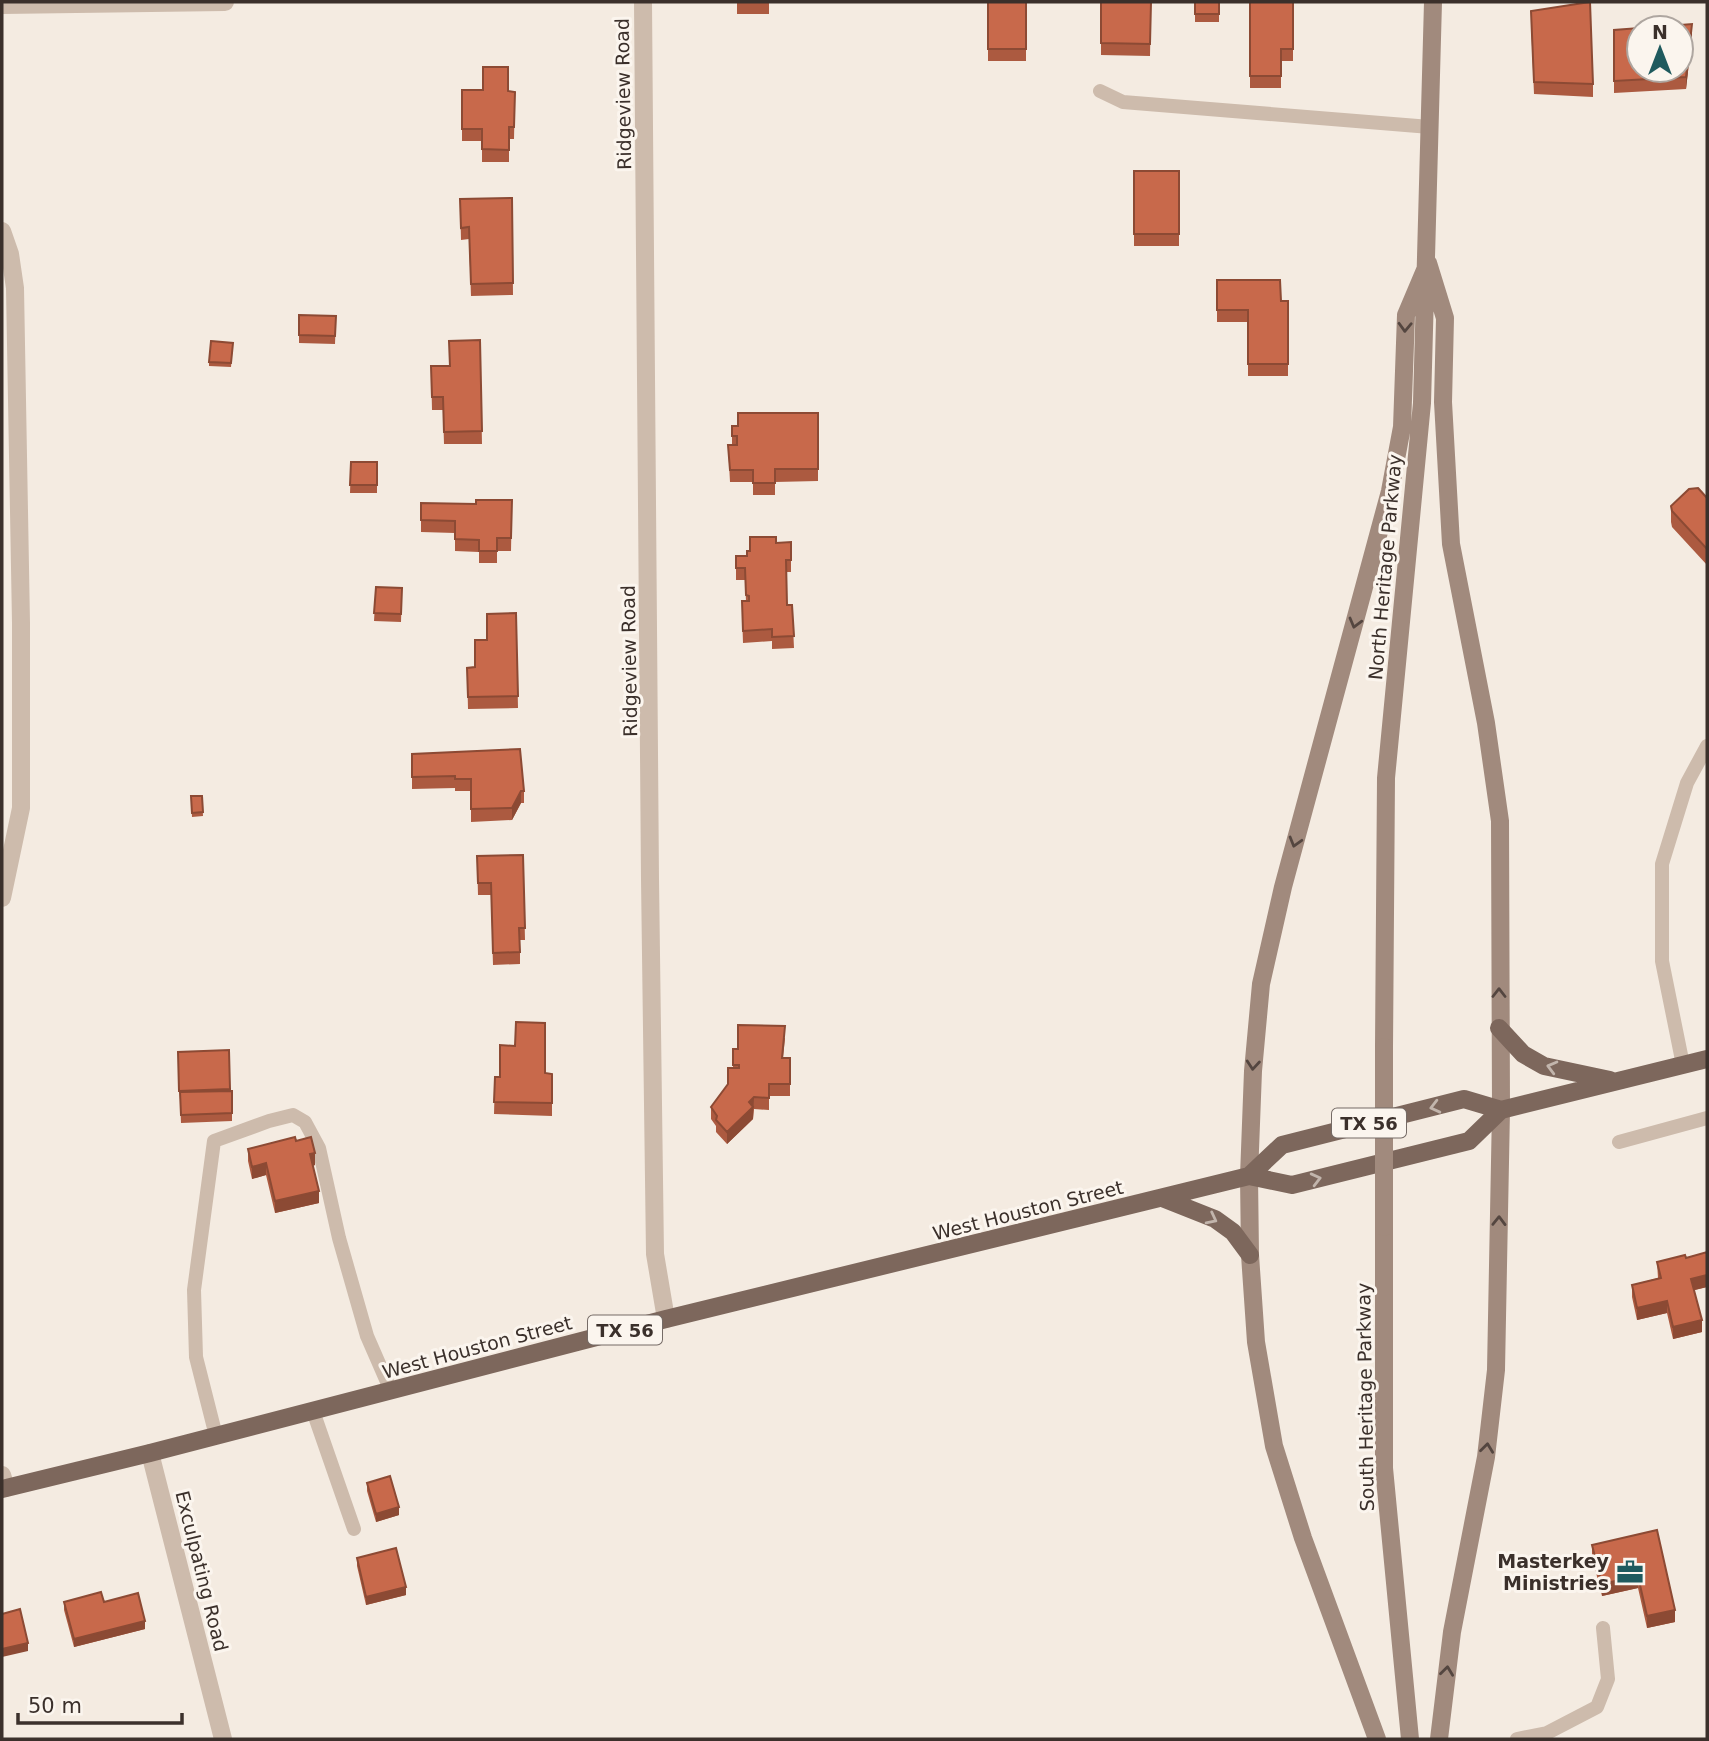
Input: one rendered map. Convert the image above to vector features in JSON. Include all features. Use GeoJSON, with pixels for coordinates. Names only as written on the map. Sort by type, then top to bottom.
{"type":"FeatureCollection","features":[{"type":"Feature","properties":{"kind":"main road","name":"North Heritage Parkway"},"geometry":{"type":"LineString","coordinates":[[1384,1136],[1386,778],[1422,403],[1433,2]]}},
{"type":"Feature","properties":{"kind":"main road"},"geometry":{"type":"LineString","coordinates":[[1427,264],[1445,317],[1443,402],[1451,544],[1486,723],[1500,821],[1501,1110],[1496,1370],[1486,1457],[1452,1632],[1440,1739]]}},
{"type":"Feature","properties":{"kind":"main road"},"geometry":{"type":"LineString","coordinates":[[1377,1739],[1303,1538],[1273,1446],[1256,1342],[1250,1255],[1249,1176],[1253,1071],[1261,984],[1283,887],[1390,491],[1402,428],[1406,315],[1427,264]]}},
{"type":"Feature","properties":{"kind":"main road"},"geometry":{"type":"LineString","coordinates":[[1499,1028],[1523,1054],[1544,1066],[1617,1081]]}},
{"type":"Feature","properties":{"kind":"main road"},"geometry":{"type":"LineString","coordinates":[[1501,1110],[1707,1059]]}},
{"type":"Feature","properties":{"kind":"main road","name":"West Houston Street"},"geometry":{"type":"LineString","coordinates":[[3,1484],[150,1453],[666,1319],[1249,1176],[1293,1185],[1469,1141],[1501,1110],[1464,1099],[1282,1145],[1249,1176]]}},
{"type":"Feature","properties":{"kind":"main road","name":"South Heritage Parkway"},"geometry":{"type":"LineString","coordinates":[[1384,1136],[1384,1468],[1410,1739]]}},
{"type":"Feature","properties":{"kind":"main road"},"geometry":{"type":"LineString","coordinates":[[1162,1198],[1215,1219],[1233,1233],[1250,1255]]}},
{"type":"Feature","properties":{"kind":"street"},"geometry":{"type":"LineString","coordinates":[[2,5],[225,2]]}},
{"type":"Feature","properties":{"kind":"street","name":"Ridgeview Road"},"geometry":{"type":"LineString","coordinates":[[643,2],[655,1254],[666,1319]]}},
{"type":"Feature","properties":{"kind":"street"},"geometry":{"type":"LineString","coordinates":[[2,231],[10,254],[15,288],[21,623],[21,808],[3,887]]}},
{"type":"Feature","properties":{"kind":"street","name":"Exculpating Road"},"geometry":{"type":"LineString","coordinates":[[150,1453],[223,1739]]}},
{"type":"Feature","properties":{"kind":"lane"},"geometry":{"type":"LineString","coordinates":[[1100,91],[1123,102],[1430,127]]}},
{"type":"Feature","properties":{"kind":"lane"},"geometry":{"type":"LineString","coordinates":[[1683,1065],[1662,961],[1662,864],[1687,783],[1707,746]]}},
{"type":"Feature","properties":{"kind":"lane"},"geometry":{"type":"LineString","coordinates":[[216,1436],[196,1357],[194,1290],[214,1141],[269,1121],[293,1115],[305,1122],[319,1148],[339,1238],[367,1336],[391,1391]]}},
{"type":"Feature","properties":{"kind":"lane"},"geometry":{"type":"LineString","coordinates":[[1619,1142],[1707,1118]]}},
{"type":"Feature","properties":{"kind":"lane"},"geometry":{"type":"LineString","coordinates":[[313,1411],[354,1529]]}},
{"type":"Feature","properties":{"kind":"lane"},"geometry":{"type":"LineString","coordinates":[[1517,1739],[1547,1733],[1597,1706],[1608,1679],[1603,1628]]}},
{"type":"Feature","properties":{"kind":"building"},"geometry":{"type":"Polygon","coordinates":[[[988,2],[1026,2],[1026,49],[988,49],[988,2]]]}},
{"type":"Feature","properties":{"kind":"building"},"geometry":{"type":"Polygon","coordinates":[[[1101,2],[1151,2],[1150,44],[1101,43],[1101,2]]]}},
{"type":"Feature","properties":{"kind":"building"},"geometry":{"type":"Polygon","coordinates":[[[1195,2],[1219,2],[1219,14],[1195,14],[1195,2]]]}},
{"type":"Feature","properties":{"kind":"building"},"geometry":{"type":"Polygon","coordinates":[[[1250,2],[1293,2],[1293,49],[1281,49],[1281,76],[1250,76],[1250,2]]]}},
{"type":"Feature","properties":{"kind":"building"},"geometry":{"type":"Polygon","coordinates":[[[1590,2],[1593,84],[1534,82],[1531,11],[1590,2]]]}},
{"type":"Feature","properties":{"kind":"building"},"geometry":{"type":"Polygon","coordinates":[[[1625,29],[1625,80],[1614,81],[1614,30],[1625,29]]]}},
{"type":"Feature","properties":{"kind":"building"},"geometry":{"type":"Polygon","coordinates":[[[483,67],[508,67],[508,91],[515,92],[514,127],[509,127],[509,150],[482,149],[482,129],[462,129],[462,90],[483,90],[483,67]]]}},
{"type":"Feature","properties":{"kind":"building"},"geometry":{"type":"Polygon","coordinates":[[[1134,171],[1179,171],[1179,234],[1134,234],[1134,171]]]}},
{"type":"Feature","properties":{"kind":"building"},"geometry":{"type":"Polygon","coordinates":[[[512,198],[513,283],[471,284],[469,227],[461,228],[460,199],[512,198]]]}},
{"type":"Feature","properties":{"kind":"building"},"geometry":{"type":"Polygon","coordinates":[[[1217,280],[1280,280],[1281,301],[1288,301],[1288,364],[1248,364],[1248,310],[1217,310],[1217,280]]]}},
{"type":"Feature","properties":{"kind":"building"},"geometry":{"type":"Polygon","coordinates":[[[299,315],[336,316],[335,336],[299,335],[299,315]]]}},
{"type":"Feature","properties":{"kind":"building"},"geometry":{"type":"Polygon","coordinates":[[[480,340],[482,431],[444,432],[443,397],[432,397],[431,366],[450,366],[449,341],[480,340]]]}},
{"type":"Feature","properties":{"kind":"building"},"geometry":{"type":"Polygon","coordinates":[[[211,341],[233,343],[231,363],[209,362],[211,341]]]}},
{"type":"Feature","properties":{"kind":"building"},"geometry":{"type":"Polygon","coordinates":[[[738,413],[818,413],[818,469],[775,469],[775,483],[753,483],[753,470],[730,470],[728,445],[737,445],[737,436],[732,436],[732,426],[738,426],[738,413]]]}},
{"type":"Feature","properties":{"kind":"building"},"geometry":{"type":"Polygon","coordinates":[[[351,462],[377,462],[377,485],[350,485],[351,462]]]}},
{"type":"Feature","properties":{"kind":"building"},"geometry":{"type":"Polygon","coordinates":[[[1698,488],[1707,498],[1707,549],[1672,511],[1671,506],[1689,489],[1698,488]]]}},
{"type":"Feature","properties":{"kind":"building"},"geometry":{"type":"Polygon","coordinates":[[[476,500],[512,500],[511,538],[497,538],[497,551],[479,551],[479,540],[455,539],[455,521],[421,520],[421,503],[476,504],[476,500]]]}},
{"type":"Feature","properties":{"kind":"building"},"geometry":{"type":"Polygon","coordinates":[[[750,537],[776,537],[776,543],[791,542],[791,560],[786,560],[787,605],[792,605],[794,636],[772,637],[772,629],[743,631],[742,601],[749,601],[749,596],[746,595],[745,568],[736,568],[736,556],[747,556],[747,551],[750,551],[750,537]]]}},
{"type":"Feature","properties":{"kind":"building"},"geometry":{"type":"Polygon","coordinates":[[[376,587],[402,588],[401,614],[374,613],[376,587]]]}},
{"type":"Feature","properties":{"kind":"building"},"geometry":{"type":"Polygon","coordinates":[[[516,613],[518,696],[468,697],[467,668],[475,667],[475,640],[487,640],[487,614],[516,613]]]}},
{"type":"Feature","properties":{"kind":"building"},"geometry":{"type":"Polygon","coordinates":[[[520,749],[524,791],[521,791],[512,808],[471,809],[471,779],[455,779],[455,776],[412,777],[412,754],[520,749]]]}},
{"type":"Feature","properties":{"kind":"building"},"geometry":{"type":"Polygon","coordinates":[[[191,796],[202,796],[203,812],[192,813],[191,796]]]}},
{"type":"Feature","properties":{"kind":"building"},"geometry":{"type":"Polygon","coordinates":[[[523,855],[525,928],[519,928],[520,952],[493,953],[491,883],[478,883],[477,856],[523,855]]]}},
{"type":"Feature","properties":{"kind":"building"},"geometry":{"type":"Polygon","coordinates":[[[516,1022],[545,1023],[545,1073],[552,1074],[552,1103],[494,1102],[495,1077],[500,1077],[500,1045],[515,1046],[516,1022]]]}},
{"type":"Feature","properties":{"kind":"building"},"geometry":{"type":"Polygon","coordinates":[[[738,1025],[785,1026],[782,1058],[790,1058],[790,1084],[769,1084],[769,1098],[754,1097],[749,1102],[753,1107],[727,1132],[716,1120],[717,1116],[711,1107],[728,1084],[728,1068],[739,1068],[739,1065],[733,1065],[733,1049],[738,1049],[738,1025]]]}},
{"type":"Feature","properties":{"kind":"building"},"geometry":{"type":"Polygon","coordinates":[[[229,1050],[230,1089],[179,1091],[178,1052],[229,1050]]]}},
{"type":"Feature","properties":{"kind":"building"},"geometry":{"type":"Polygon","coordinates":[[[232,1091],[232,1113],[181,1115],[180,1092],[232,1091]]]}},
{"type":"Feature","properties":{"kind":"building"},"geometry":{"type":"Polygon","coordinates":[[[295,1137],[296,1141],[311,1137],[315,1153],[310,1154],[319,1191],[275,1201],[266,1163],[252,1167],[248,1149],[295,1137]]]}},
{"type":"Feature","properties":{"kind":"building"},"geometry":{"type":"Polygon","coordinates":[[[1707,1252],[1707,1275],[1691,1279],[1702,1320],[1673,1327],[1667,1301],[1637,1308],[1632,1285],[1661,1278],[1657,1262],[1707,1252]]]}},
{"type":"Feature","properties":{"kind":"building"},"geometry":{"type":"Polygon","coordinates":[[[390,1476],[399,1507],[376,1514],[367,1483],[390,1476]]]}},
{"type":"Feature","properties":{"kind":"building","name":"Masterkey Ministries"},"geometry":{"type":"Polygon","coordinates":[[[1657,1530],[1675,1610],[1647,1616],[1638,1576],[1602,1584],[1592,1545],[1657,1530]]]}},
{"type":"Feature","properties":{"kind":"building"},"geometry":{"type":"Polygon","coordinates":[[[396,1548],[406,1587],[366,1597],[357,1558],[396,1548]]]}},
{"type":"Feature","properties":{"kind":"building"},"geometry":{"type":"Polygon","coordinates":[[[101,1592],[104,1602],[138,1593],[145,1621],[74,1639],[64,1602],[101,1592]]]}},
{"type":"Feature","properties":{"kind":"building"},"geometry":{"type":"Polygon","coordinates":[[[20,1609],[28,1643],[2,1649],[2,1614],[20,1609]]]}},
{"type":"Feature","properties":{"kind":"place","name":"Masterkey Ministries"},"geometry":{"type":"Point","coordinates":[1630,1572]}}]}
